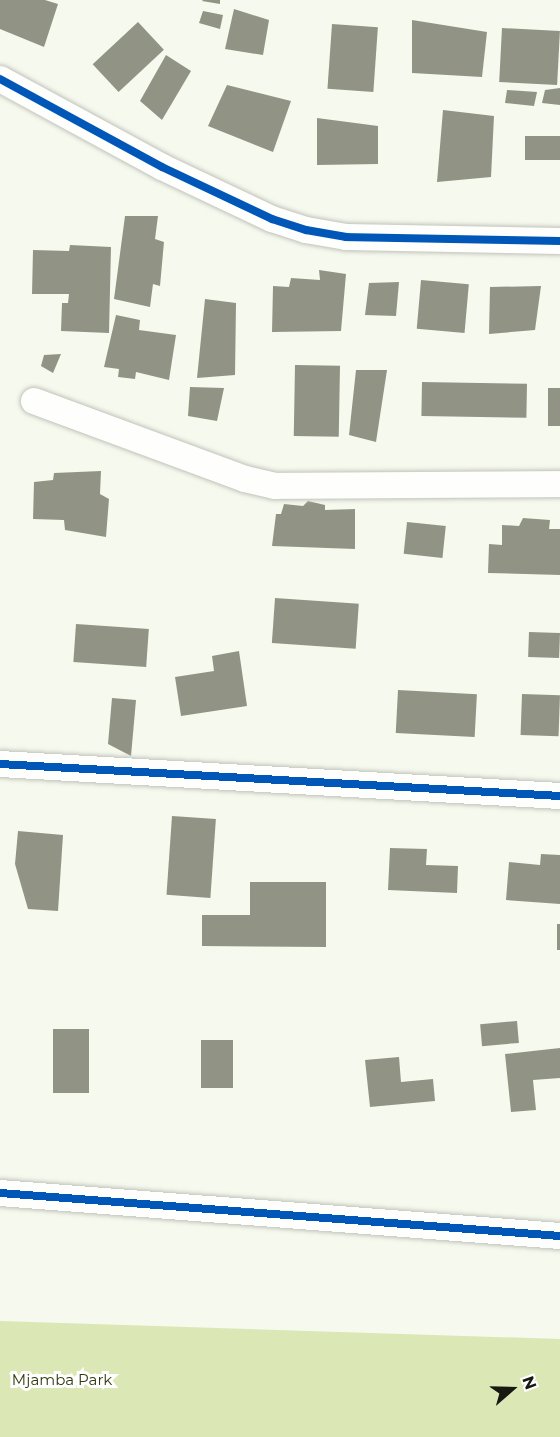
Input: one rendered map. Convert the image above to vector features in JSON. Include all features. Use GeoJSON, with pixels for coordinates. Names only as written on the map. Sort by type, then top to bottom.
{"type":"FeatureCollection","features":[{"type":"Feature","properties":{"kind":"street"},"geometry":{"type":"LineString","coordinates":[[0,79],[162,167],[272,219],[306,230],[346,237],[560,241]]}},
{"type":"Feature","properties":{"kind":"street"},"geometry":{"type":"LineString","coordinates":[[34,401],[245,479],[275,486],[560,484]]}},
{"type":"Feature","properties":{"kind":"street"},"geometry":{"type":"LineString","coordinates":[[0,764],[560,796]]}},
{"type":"Feature","properties":{"kind":"street"},"geometry":{"type":"LineString","coordinates":[[0,1193],[560,1236]]}},
{"type":"Feature","properties":{"kind":"green space","name":"Mjamba Park"},"geometry":{"type":"Polygon","coordinates":[[[0,1321],[560,1339],[560,1437],[0,1437],[0,1321]]]}},
{"type":"Feature","properties":{"kind":"building"},"geometry":{"type":"Polygon","coordinates":[[[0,0],[45,0],[58,4],[44,47],[0,29],[0,0]]]}},
{"type":"Feature","properties":{"kind":"building"},"geometry":{"type":"Polygon","coordinates":[[[220,0],[220,4],[202,1],[220,0]]]}},
{"type":"Feature","properties":{"kind":"building"},"geometry":{"type":"Polygon","coordinates":[[[234,9],[269,20],[263,55],[225,49],[234,9]]]}},
{"type":"Feature","properties":{"kind":"building"},"geometry":{"type":"Polygon","coordinates":[[[203,11],[223,15],[220,29],[199,23],[203,11]]]}},
{"type":"Feature","properties":{"kind":"building"},"geometry":{"type":"Polygon","coordinates":[[[412,20],[487,32],[482,77],[412,73],[412,20]]]}},
{"type":"Feature","properties":{"kind":"building"},"geometry":{"type":"Polygon","coordinates":[[[138,22],[164,50],[119,92],[93,64],[138,22]]]}},
{"type":"Feature","properties":{"kind":"building"},"geometry":{"type":"Polygon","coordinates":[[[332,24],[378,27],[373,92],[327,89],[332,24]]]}},
{"type":"Feature","properties":{"kind":"building"},"geometry":{"type":"Polygon","coordinates":[[[502,28],[560,31],[557,85],[499,82],[502,28]]]}},
{"type":"Feature","properties":{"kind":"building"},"geometry":{"type":"Polygon","coordinates":[[[166,55],[191,71],[162,120],[140,101],[166,55]]]}},
{"type":"Feature","properties":{"kind":"building"},"geometry":{"type":"Polygon","coordinates":[[[227,85],[291,101],[273,152],[208,126],[227,85]]]}},
{"type":"Feature","properties":{"kind":"building"},"geometry":{"type":"Polygon","coordinates":[[[560,88],[560,105],[542,103],[545,90],[560,88]]]}},
{"type":"Feature","properties":{"kind":"building"},"geometry":{"type":"Polygon","coordinates":[[[507,90],[537,92],[534,106],[505,103],[507,90]]]}},
{"type":"Feature","properties":{"kind":"building"},"geometry":{"type":"Polygon","coordinates":[[[443,110],[494,116],[491,177],[437,182],[443,110]]]}},
{"type":"Feature","properties":{"kind":"building"},"geometry":{"type":"Polygon","coordinates":[[[317,118],[378,126],[378,164],[317,165],[317,118]]]}},
{"type":"Feature","properties":{"kind":"building"},"geometry":{"type":"Polygon","coordinates":[[[525,136],[560,136],[560,160],[525,160],[525,136]]]}},
{"type":"Feature","properties":{"kind":"building"},"geometry":{"type":"Polygon","coordinates":[[[125,216],[158,216],[155,239],[164,242],[160,286],[153,284],[150,307],[114,299],[125,216]]]}},
{"type":"Feature","properties":{"kind":"building"},"geometry":{"type":"Polygon","coordinates":[[[70,245],[111,247],[109,333],[61,331],[62,303],[68,303],[69,294],[32,294],[33,250],[69,251],[70,245]]]}},
{"type":"Feature","properties":{"kind":"building"},"geometry":{"type":"Polygon","coordinates":[[[319,270],[346,274],[341,331],[272,332],[273,286],[289,287],[291,278],[320,280],[319,270]]]}},
{"type":"Feature","properties":{"kind":"building"},"geometry":{"type":"Polygon","coordinates":[[[421,280],[469,284],[465,333],[417,329],[421,280]]]}},
{"type":"Feature","properties":{"kind":"building"},"geometry":{"type":"Polygon","coordinates":[[[399,282],[396,316],[365,315],[369,283],[399,282]]]}},
{"type":"Feature","properties":{"kind":"building"},"geometry":{"type":"Polygon","coordinates":[[[541,286],[535,330],[489,334],[490,287],[541,286]]]}},
{"type":"Feature","properties":{"kind":"building"},"geometry":{"type":"Polygon","coordinates":[[[205,299],[236,303],[235,375],[197,378],[205,299]]]}},
{"type":"Feature","properties":{"kind":"building"},"geometry":{"type":"Polygon","coordinates":[[[116,315],[140,320],[139,330],[176,335],[169,380],[136,372],[135,379],[118,377],[119,369],[104,367],[116,315]]]}},
{"type":"Feature","properties":{"kind":"building"},"geometry":{"type":"Polygon","coordinates":[[[61,354],[53,373],[41,366],[44,355],[61,354]]]}},
{"type":"Feature","properties":{"kind":"building"},"geometry":{"type":"Polygon","coordinates":[[[295,365],[340,366],[339,437],[294,436],[295,365]]]}},
{"type":"Feature","properties":{"kind":"building"},"geometry":{"type":"Polygon","coordinates":[[[356,370],[387,370],[376,442],[349,435],[356,370]]]}},
{"type":"Feature","properties":{"kind":"building"},"geometry":{"type":"Polygon","coordinates":[[[422,382],[527,384],[526,418],[421,416],[422,382]]]}},
{"type":"Feature","properties":{"kind":"building"},"geometry":{"type":"Polygon","coordinates":[[[190,387],[224,388],[217,421],[188,416],[190,387]]]}},
{"type":"Feature","properties":{"kind":"building"},"geometry":{"type":"Polygon","coordinates":[[[548,388],[560,388],[560,426],[548,426],[548,388]]]}},
{"type":"Feature","properties":{"kind":"building"},"geometry":{"type":"Polygon","coordinates":[[[101,471],[100,494],[109,499],[106,537],[65,530],[64,520],[33,519],[34,482],[53,480],[54,473],[101,471]]]}},
{"type":"Feature","properties":{"kind":"building"},"geometry":{"type":"Polygon","coordinates":[[[308,501],[325,505],[325,510],[355,509],[355,549],[272,546],[276,514],[281,514],[284,504],[303,506],[308,501]]]}},
{"type":"Feature","properties":{"kind":"building"},"geometry":{"type":"Polygon","coordinates":[[[523,518],[550,520],[549,529],[560,529],[560,575],[488,573],[489,544],[502,545],[502,525],[519,526],[523,518]]]}},
{"type":"Feature","properties":{"kind":"building"},"geometry":{"type":"Polygon","coordinates":[[[407,522],[446,526],[442,558],[404,554],[407,522]]]}},
{"type":"Feature","properties":{"kind":"building"},"geometry":{"type":"Polygon","coordinates":[[[275,598],[359,604],[356,649],[272,643],[275,598]]]}},
{"type":"Feature","properties":{"kind":"building"},"geometry":{"type":"Polygon","coordinates":[[[76,624],[149,629],[146,667],[73,662],[76,624]]]}},
{"type":"Feature","properties":{"kind":"building"},"geometry":{"type":"Polygon","coordinates":[[[529,632],[560,633],[559,658],[528,657],[529,632]]]}},
{"type":"Feature","properties":{"kind":"building"},"geometry":{"type":"Polygon","coordinates":[[[239,651],[247,706],[181,716],[175,677],[214,671],[212,656],[239,651]]]}},
{"type":"Feature","properties":{"kind":"building"},"geometry":{"type":"Polygon","coordinates":[[[398,690],[477,694],[475,737],[396,733],[398,690]]]}},
{"type":"Feature","properties":{"kind":"building"},"geometry":{"type":"Polygon","coordinates":[[[522,694],[560,695],[559,736],[521,735],[522,694]]]}},
{"type":"Feature","properties":{"kind":"building"},"geometry":{"type":"Polygon","coordinates":[[[112,698],[136,700],[131,756],[108,744],[112,698]]]}},
{"type":"Feature","properties":{"kind":"building"},"geometry":{"type":"Polygon","coordinates":[[[172,816],[216,819],[210,898],[166,895],[172,816]]]}},
{"type":"Feature","properties":{"kind":"building"},"geometry":{"type":"Polygon","coordinates":[[[18,831],[63,835],[58,911],[28,909],[15,864],[18,831]]]}},
{"type":"Feature","properties":{"kind":"building"},"geometry":{"type":"Polygon","coordinates":[[[390,848],[427,849],[426,865],[458,866],[457,893],[388,890],[390,848]]]}},
{"type":"Feature","properties":{"kind":"building"},"geometry":{"type":"Polygon","coordinates":[[[541,854],[560,855],[560,904],[506,900],[509,862],[540,865],[541,854]]]}},
{"type":"Feature","properties":{"kind":"building"},"geometry":{"type":"Polygon","coordinates":[[[250,882],[326,882],[326,947],[202,946],[202,915],[250,915],[250,882]]]}},
{"type":"Feature","properties":{"kind":"building"},"geometry":{"type":"Polygon","coordinates":[[[557,924],[560,924],[560,950],[557,950],[557,924]]]}},
{"type":"Feature","properties":{"kind":"building"},"geometry":{"type":"Polygon","coordinates":[[[517,1021],[519,1043],[482,1046],[480,1024],[517,1021]]]}},
{"type":"Feature","properties":{"kind":"building"},"geometry":{"type":"Polygon","coordinates":[[[53,1029],[89,1029],[89,1093],[53,1093],[53,1029]]]}},
{"type":"Feature","properties":{"kind":"building"},"geometry":{"type":"Polygon","coordinates":[[[201,1040],[233,1040],[233,1088],[201,1088],[201,1040]]]}},
{"type":"Feature","properties":{"kind":"building"},"geometry":{"type":"Polygon","coordinates":[[[560,1048],[560,1078],[533,1080],[536,1110],[511,1112],[505,1054],[560,1048]]]}},
{"type":"Feature","properties":{"kind":"building"},"geometry":{"type":"Polygon","coordinates":[[[399,1057],[401,1082],[433,1079],[435,1101],[370,1107],[365,1060],[399,1057]]]}},
{"type":"Feature","properties":{"kind":"cycle path"},"geometry":{"type":"LineString","coordinates":[[0,79],[162,167],[272,219],[306,230],[346,237],[560,241]]}},
{"type":"Feature","properties":{"kind":"cycle path"},"geometry":{"type":"LineString","coordinates":[[0,764],[560,796]]}},
{"type":"Feature","properties":{"kind":"cycle path"},"geometry":{"type":"LineString","coordinates":[[0,1193],[560,1236]]}}]}
